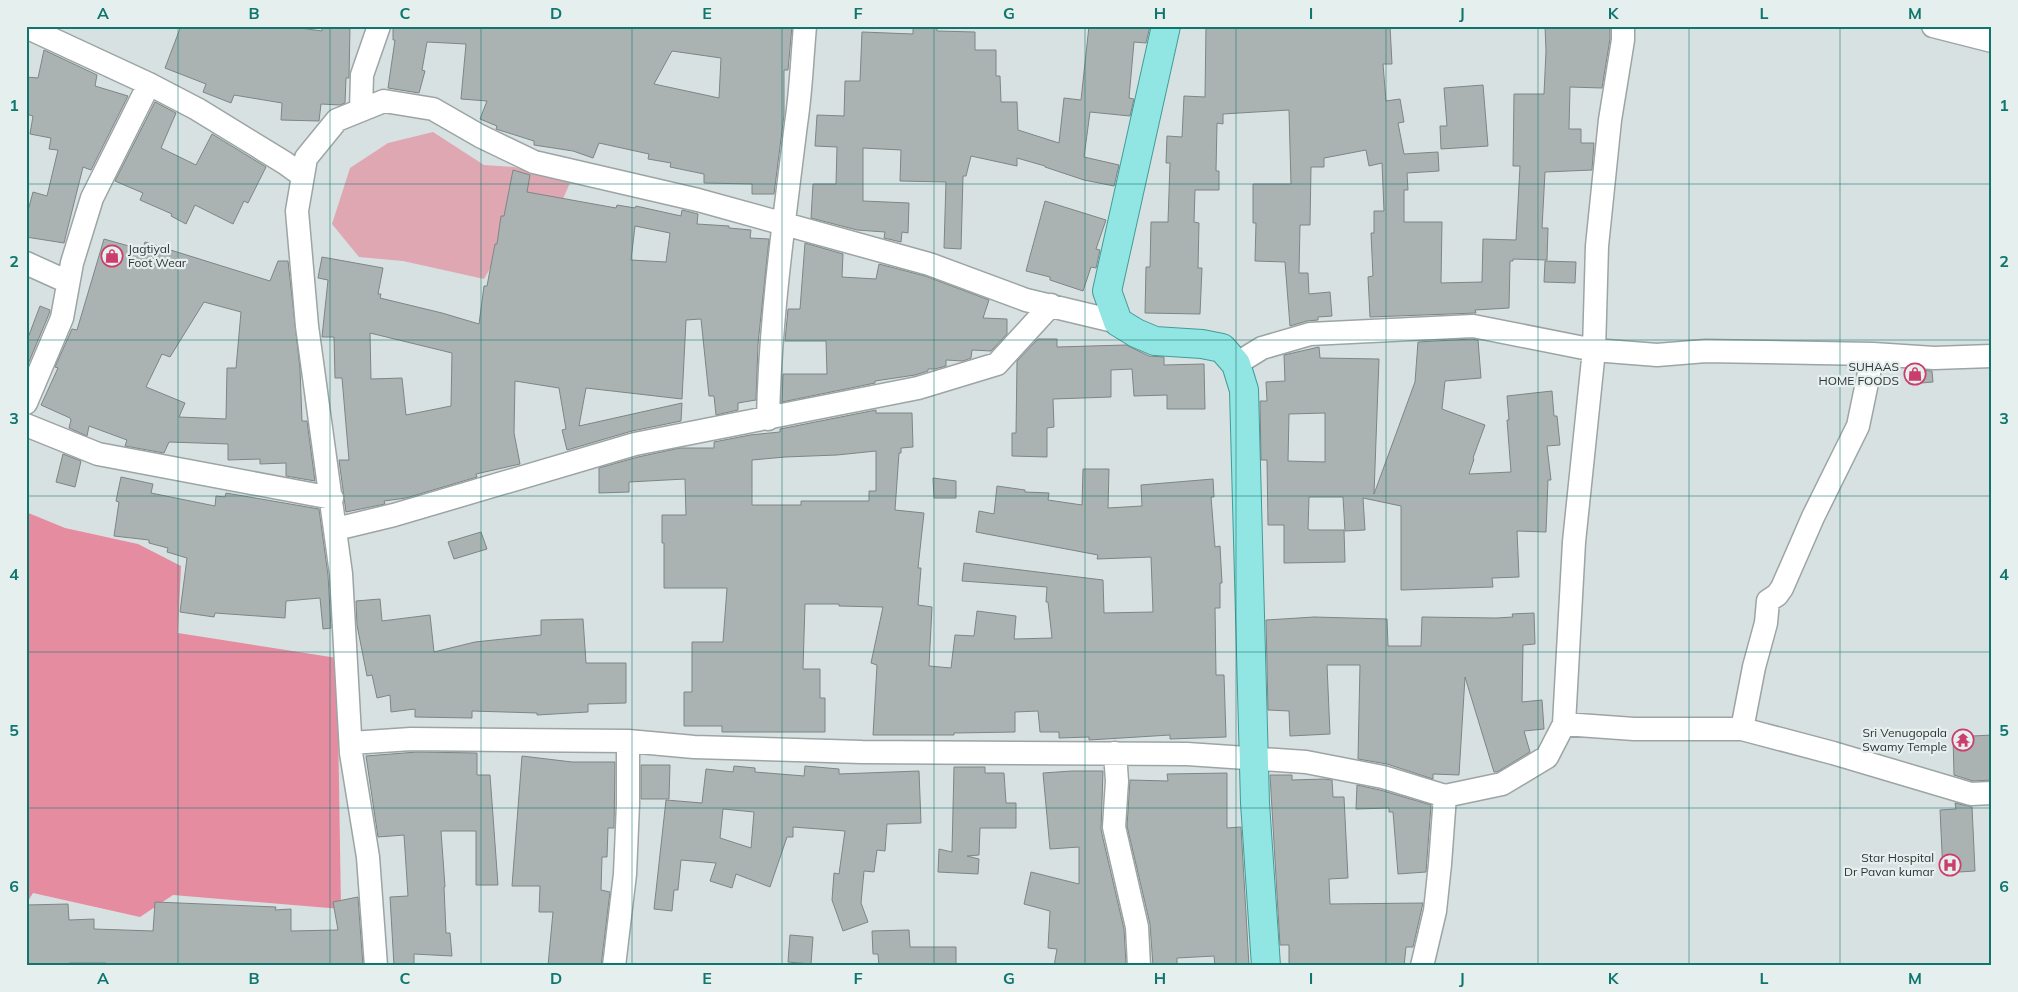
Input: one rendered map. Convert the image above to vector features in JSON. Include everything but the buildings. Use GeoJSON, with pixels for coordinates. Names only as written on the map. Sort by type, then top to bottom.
{"type":"FeatureCollection","features":[{"type":"Feature","properties":{"kind":"main road"},"geometry":{"type":"LineString","coordinates":[[1166,26],[1107,291],[1118,322],[1136,333],[1155,341],[1202,344],[1222,348],[1236,364],[1244,390],[1253,760],[1266,966]]}},
{"type":"Feature","properties":{"kind":"street"},"geometry":{"type":"LineString","coordinates":[[361,110],[362,75],[379,26]]}},
{"type":"Feature","properties":{"kind":"street"},"geometry":{"type":"LineString","coordinates":[[768,419],[770,357],[806,26]]}},
{"type":"Feature","properties":{"kind":"street"},"geometry":{"type":"LineString","coordinates":[[350,743],[411,739],[628,741],[694,747],[812,750],[1187,754],[1316,764],[1383,777],[1445,796],[1502,784],[1546,757],[1564,724],[1574,542],[1594,350],[1597,246],[1610,120],[1624,40],[1624,26]]}},
{"type":"Feature","properties":{"kind":"street"},"geometry":{"type":"LineString","coordinates":[[1932,26],[1992,41]]}},
{"type":"Feature","properties":{"kind":"street"},"geometry":{"type":"LineString","coordinates":[[26,27],[149,84],[197,109],[303,176]]}},
{"type":"Feature","properties":{"kind":"street"},"geometry":{"type":"LineString","coordinates":[[26,403],[62,318],[72,263],[92,198],[149,84]]}},
{"type":"Feature","properties":{"kind":"street"},"geometry":{"type":"LineString","coordinates":[[376,966],[368,857],[350,743],[341,574],[307,326],[298,210],[306,158],[337,120],[384,100],[433,109],[480,136],[534,162],[698,200],[929,264],[1026,300],[1118,322]]}},
{"type":"Feature","properties":{"kind":"street"},"geometry":{"type":"LineString","coordinates":[[26,263],[68,282]]}},
{"type":"Feature","properties":{"kind":"street"},"geometry":{"type":"LineString","coordinates":[[336,529],[394,515],[635,444],[918,388],[996,364],[1051,305]]}},
{"type":"Feature","properties":{"kind":"street"},"geometry":{"type":"LineString","coordinates":[[1236,364],[1262,348],[1310,334],[1473,326],[1594,350],[1657,355],[1706,351],[1873,354],[1934,358],[1992,356]]}},
{"type":"Feature","properties":{"kind":"street"},"geometry":{"type":"LineString","coordinates":[[1742,729],[1766,623],[1768,601],[1777,595],[1782,588],[1813,517],[1858,426],[1873,354]]}},
{"type":"Feature","properties":{"kind":"street"},"geometry":{"type":"LineString","coordinates":[[26,425],[98,454],[332,498]]}},
{"type":"Feature","properties":{"kind":"street"},"geometry":{"type":"LineString","coordinates":[[1564,724],[1634,729],[1742,729],[1833,753],[1971,794],[1992,793]]}},
{"type":"Feature","properties":{"kind":"street"},"geometry":{"type":"LineString","coordinates":[[614,966],[625,874],[628,741]]}},
{"type":"Feature","properties":{"kind":"street"},"geometry":{"type":"LineString","coordinates":[[1115,753],[1117,781],[1114,827],[1137,927],[1139,966]]}},
{"type":"Feature","properties":{"kind":"street"},"geometry":{"type":"LineString","coordinates":[[1422,966],[1435,911],[1445,796]]}},
{"type":"Feature","properties":{"kind":"shaded area"},"geometry":{"type":"Polygon","coordinates":[[[433,132],[484,165],[514,167],[570,183],[558,210],[518,220],[484,279],[403,261],[359,257],[332,224],[350,168],[388,143],[433,132]]]}},
{"type":"Feature","properties":{"kind":"shaded area"},"geometry":{"type":"Polygon","coordinates":[[[26,512],[65,528],[138,544],[181,566],[178,633],[337,658],[341,909],[173,895],[140,917],[33,893],[26,904],[26,512]]]}},
{"type":"Feature","properties":{"kind":"place","name":"Jagtiyal Foot Wear"},"geometry":{"type":"Point","coordinates":[112,256]}},
{"type":"Feature","properties":{"kind":"place","name":"SUHAAS HOME FOODS"},"geometry":{"type":"Point","coordinates":[1915,374]}},
{"type":"Feature","properties":{"kind":"place","name":"Sri Venugopala Swamy Temple"},"geometry":{"type":"Point","coordinates":[1963,740]}},
{"type":"Feature","properties":{"kind":"place","name":"Star Hospital Dr Pavan kumar"},"geometry":{"type":"Point","coordinates":[1950,865]}}]}
